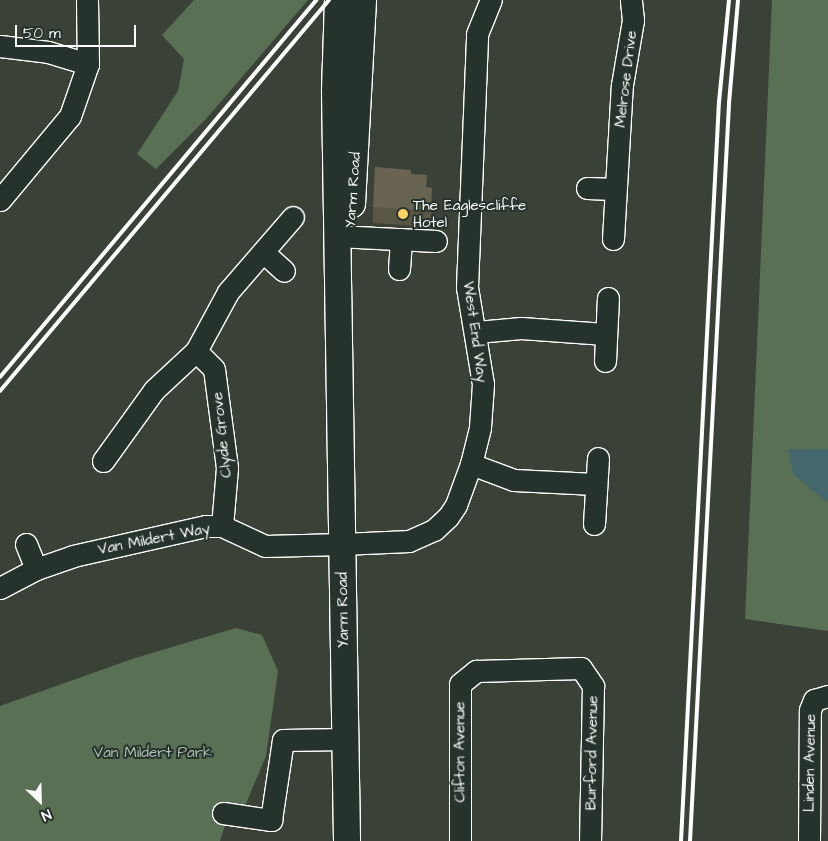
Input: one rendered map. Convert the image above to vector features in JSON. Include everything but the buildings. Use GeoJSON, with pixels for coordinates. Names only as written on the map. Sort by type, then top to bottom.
{"type":"FeatureCollection","features":[{"type":"Feature","properties":{"kind":"main road","name":"Yarm Road"},"geometry":{"type":"LineString","coordinates":[[338,0],[335,92],[343,236],[339,379],[347,841]]}},
{"type":"Feature","properties":{"kind":"main road","name":"Yarm Road"},"geometry":{"type":"LineString","coordinates":[[343,236],[361,76],[364,0]]}},
{"type":"Feature","properties":{"kind":"street"},"geometry":{"type":"LineString","coordinates":[[0,200],[70,116],[88,64],[87,0]]}},
{"type":"Feature","properties":{"kind":"street","name":"West End Way"},"geometry":{"type":"LineString","coordinates":[[342,544],[409,541],[434,530],[456,505],[472,464],[480,427],[483,384],[477,332],[467,287],[478,34],[491,0]]}},
{"type":"Feature","properties":{"kind":"street","name":"Melrose Drive"},"geometry":{"type":"LineString","coordinates":[[613,239],[622,85],[632,29],[631,0]]}},
{"type":"Feature","properties":{"kind":"street"},"geometry":{"type":"LineString","coordinates":[[0,46],[48,52],[88,64]]}},
{"type":"Feature","properties":{"kind":"street"},"geometry":{"type":"LineString","coordinates":[[587,188],[615,188]]}},
{"type":"Feature","properties":{"kind":"street"},"geometry":{"type":"LineString","coordinates":[[103,461],[154,390],[196,351],[228,292],[293,217]]}},
{"type":"Feature","properties":{"kind":"street"},"geometry":{"type":"LineString","coordinates":[[343,236],[436,241]]}},
{"type":"Feature","properties":{"kind":"street"},"geometry":{"type":"LineString","coordinates":[[399,269],[401,239]]}},
{"type":"Feature","properties":{"kind":"street"},"geometry":{"type":"LineString","coordinates":[[263,252],[284,271]]}},
{"type":"Feature","properties":{"kind":"street"},"geometry":{"type":"LineString","coordinates":[[605,361],[608,298]]}},
{"type":"Feature","properties":{"kind":"street"},"geometry":{"type":"LineString","coordinates":[[477,332],[520,328],[605,334]]}},
{"type":"Feature","properties":{"kind":"street","name":"Clyde Grove"},"geometry":{"type":"LineString","coordinates":[[196,351],[214,369],[227,468],[222,526]]}},
{"type":"Feature","properties":{"kind":"street"},"geometry":{"type":"LineString","coordinates":[[594,524],[598,458]]}},
{"type":"Feature","properties":{"kind":"street"},"geometry":{"type":"LineString","coordinates":[[472,464],[514,480],[595,484]]}},
{"type":"Feature","properties":{"kind":"street","name":"Van Mildert Way"},"geometry":{"type":"LineString","coordinates":[[0,588],[36,569],[74,556],[165,534],[222,526],[265,546],[342,544]]}},
{"type":"Feature","properties":{"kind":"street"},"geometry":{"type":"LineString","coordinates":[[26,544],[36,569]]}},
{"type":"Feature","properties":{"kind":"street","name":"Burford Avenue"},"geometry":{"type":"LineString","coordinates":[[476,671],[581,668],[593,686],[590,841]]}},
{"type":"Feature","properties":{"kind":"street","name":"Clifton Avenue"},"geometry":{"type":"LineString","coordinates":[[460,841],[460,684],[476,671]]}},
{"type":"Feature","properties":{"kind":"street","name":"Linden Avenue"},"geometry":{"type":"LineString","coordinates":[[809,841],[818,787],[810,710],[814,700],[828,696]]}},
{"type":"Feature","properties":{"kind":"street"},"geometry":{"type":"LineString","coordinates":[[223,813],[271,820],[283,740],[346,739]]}},
{"type":"Feature","properties":{"kind":"green space"},"geometry":{"type":"Polygon","coordinates":[[[194,0],[308,0],[206,119],[156,169],[137,154],[178,91],[184,59],[162,35],[194,0]]]}},
{"type":"Feature","properties":{"kind":"green space"},"geometry":{"type":"Polygon","coordinates":[[[772,0],[828,0],[828,631],[745,619],[772,0]]]}},
{"type":"Feature","properties":{"kind":"green space","name":"Van Mildert Park"},"geometry":{"type":"Polygon","coordinates":[[[236,628],[262,635],[278,671],[266,756],[245,806],[227,819],[220,841],[0,841],[0,706],[135,658],[236,628]]]}},
{"type":"Feature","properties":{"kind":"water"},"geometry":{"type":"Polygon","coordinates":[[[788,449],[828,449],[828,503],[793,474],[788,449]]]}},
{"type":"Feature","properties":{"kind":"railway"},"geometry":{"type":"LineString","coordinates":[[0,377],[316,0]]}},
{"type":"Feature","properties":{"kind":"railway"},"geometry":{"type":"LineString","coordinates":[[0,391],[329,0]]}},
{"type":"Feature","properties":{"kind":"railway"},"geometry":{"type":"LineString","coordinates":[[681,841],[719,102],[729,0]]}},
{"type":"Feature","properties":{"kind":"railway"},"geometry":{"type":"LineString","coordinates":[[690,841],[729,103],[738,0]]}},
{"type":"Feature","properties":{"kind":"place","name":"The Eaglescliffe Hotel"},"geometry":{"type":"Point","coordinates":[403,214]}}]}
